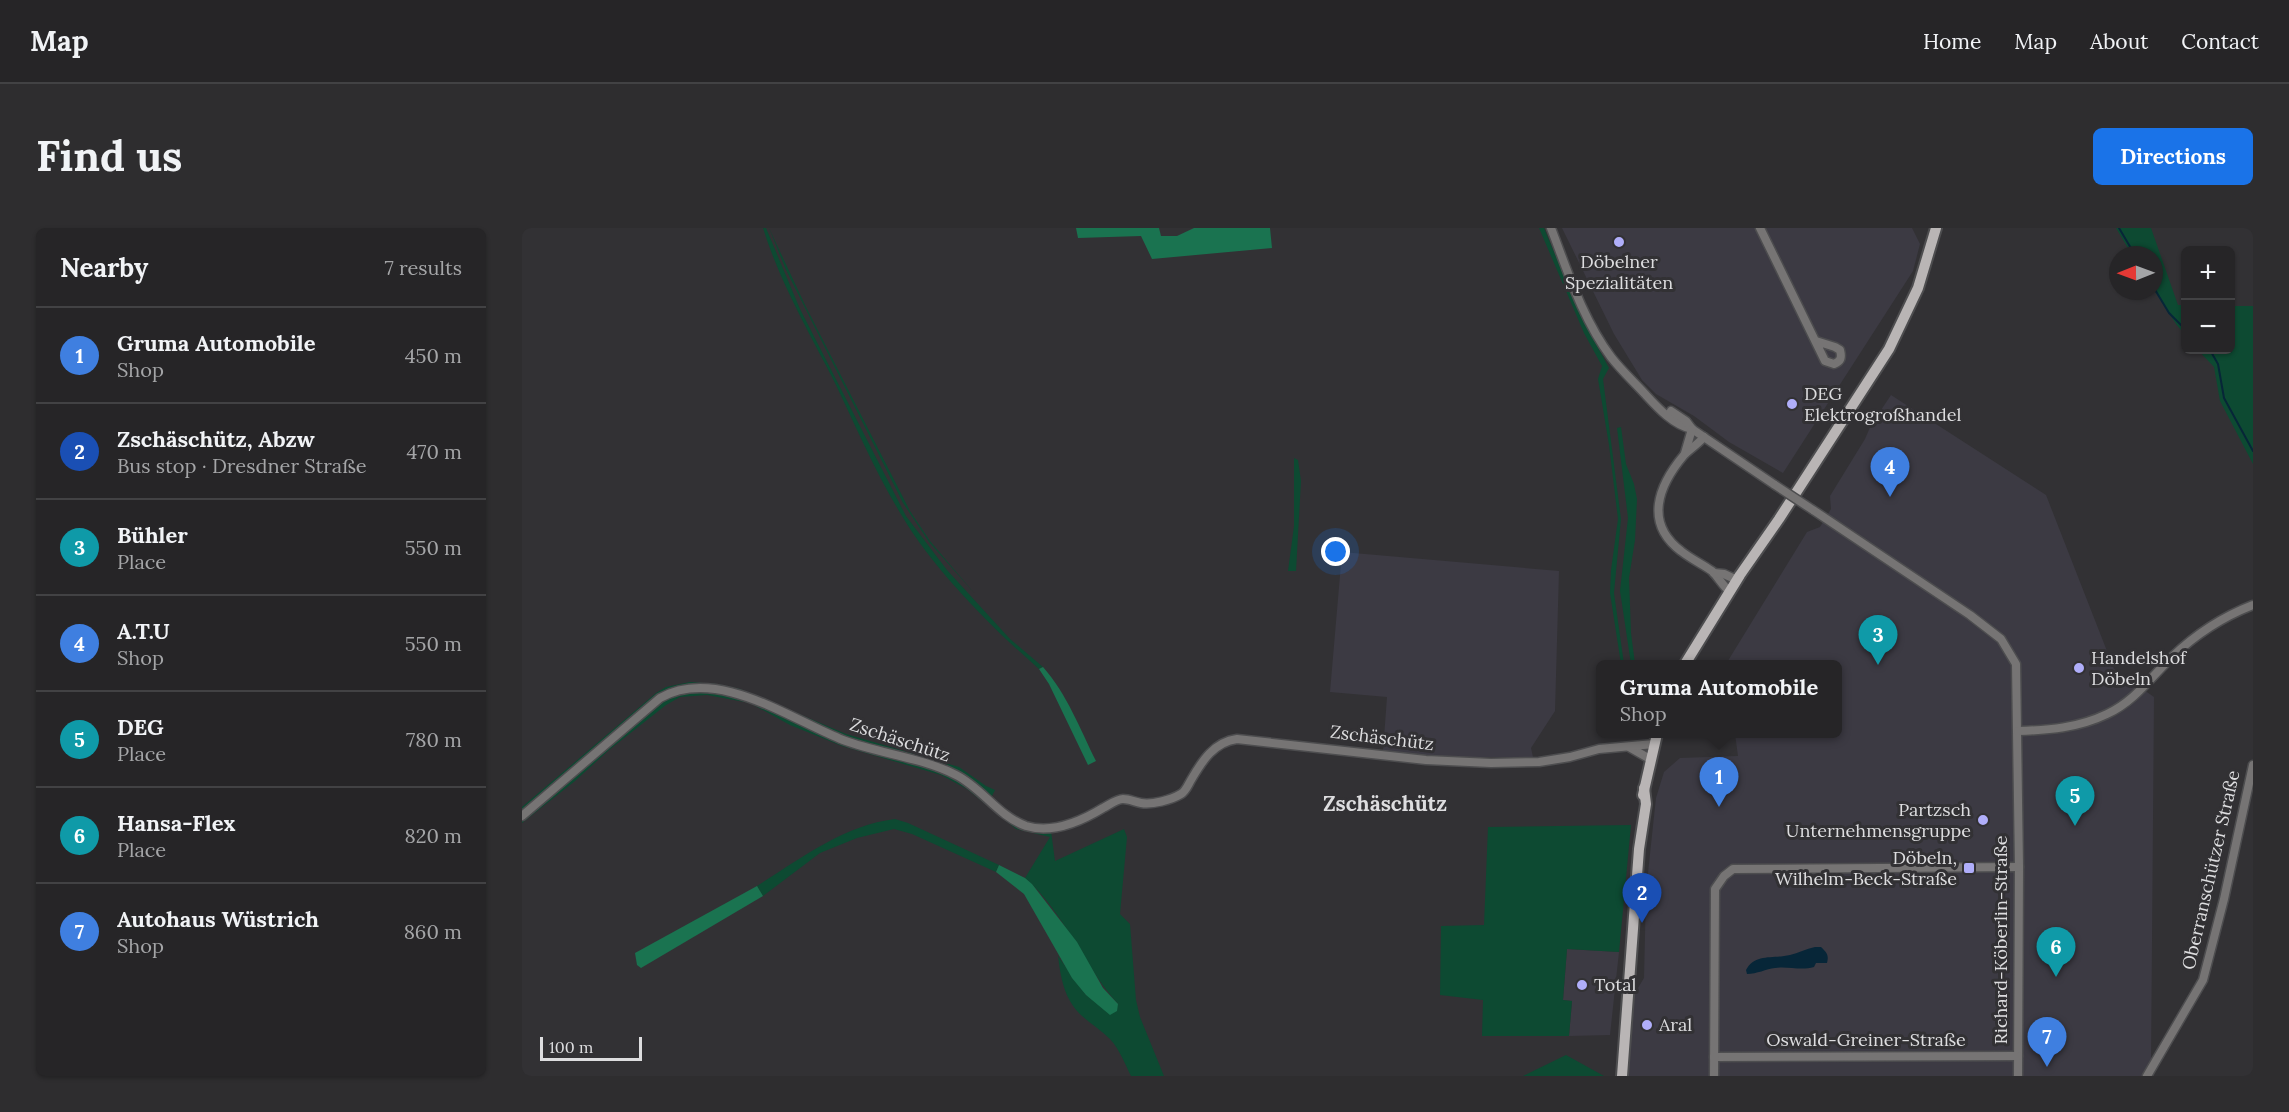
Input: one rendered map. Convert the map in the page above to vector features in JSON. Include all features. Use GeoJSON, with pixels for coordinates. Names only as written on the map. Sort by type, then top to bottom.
{"type":"FeatureCollection","features":[{"type":"Feature","properties":{"kind":"main road"},"geometry":{"type":"LineString","coordinates":[[1688,660],[1737,580],[1748,571],[1889,349],[1918,288],[1936,228]]}},
{"type":"Feature","properties":{"kind":"main road"},"geometry":{"type":"LineString","coordinates":[[1692,660],[1701,638]]}},
{"type":"Feature","properties":{"kind":"main road"},"geometry":{"type":"LineString","coordinates":[[1622,1076],[1639,828],[1644,788],[1657,738]]}},
{"type":"Feature","properties":{"kind":"street","name":"Richard-Köberlin-Straße"},"geometry":{"type":"LineString","coordinates":[[1551,228],[1576,293],[1594,330],[1612,358],[1646,394],[1686,421],[1692,429],[1970,615],[2001,639],[2016,664],[2019,867],[2018,1076]]}},
{"type":"Feature","properties":{"kind":"street"},"geometry":{"type":"LineString","coordinates":[[1760,228],[1816,341]]}},
{"type":"Feature","properties":{"kind":"street"},"geometry":{"type":"LineString","coordinates":[[1692,429],[1685,453],[1659,497],[1660,526],[1670,542],[1714,573],[1730,592]]}},
{"type":"Feature","properties":{"kind":"street"},"geometry":{"type":"LineString","coordinates":[[1685,453],[1704,437]]}},
{"type":"Feature","properties":{"kind":"street"},"geometry":{"type":"LineString","coordinates":[[1714,573],[1725,574],[1737,580]]}},
{"type":"Feature","properties":{"kind":"street"},"geometry":{"type":"LineString","coordinates":[[2018,731],[2066,728],[2108,714],[2133,698],[2193,638],[2217,621],[2253,605]]}},
{"type":"Feature","properties":{"kind":"street","name":"Zschäschütz"},"geometry":{"type":"LineString","coordinates":[[522,816],[660,698],[679,689],[717,690],[740,694],[844,740],[942,769],[964,780],[1010,818],[1025,825],[1046,829],[1073,822],[1122,798],[1144,803],[1181,794],[1201,763],[1213,750],[1224,742],[1237,739],[1451,762],[1539,762],[1599,749],[1629,747],[1654,738]]}},
{"type":"Feature","properties":{"kind":"street"},"geometry":{"type":"LineString","coordinates":[[1629,747],[1650,759]]}},
{"type":"Feature","properties":{"kind":"street","name":"Oberranschützer Straße"},"geometry":{"type":"LineString","coordinates":[[2147,1076],[2203,980],[2224,899],[2253,765]]}},
{"type":"Feature","properties":{"kind":"street"},"geometry":{"type":"LineString","coordinates":[[1714,1076],[1715,889],[1724,876],[1734,869],[2019,867]]}},
{"type":"Feature","properties":{"kind":"street","name":"Oswald-Greiner-Straße"},"geometry":{"type":"LineString","coordinates":[[1714,1057],[2018,1056]]}},
{"type":"Feature","properties":{"kind":"shaded area"},"geometry":{"type":"Polygon","coordinates":[[[1562,228],[1912,228],[1920,244],[1913,271],[1783,473],[1729,442],[1694,416],[1656,394],[1642,380],[1614,334],[1562,228]]]}},
{"type":"Feature","properties":{"kind":"shaded area"},"geometry":{"type":"Polygon","coordinates":[[[1891,395],[2046,495],[2114,669],[2154,697],[2151,1065],[2143,1076],[1627,1076],[1632,998],[1644,978],[1646,892],[1656,798],[1664,772],[1680,758],[1738,756],[1736,738],[1842,738],[1842,660],[1728,660],[1807,532],[1820,527],[1831,509],[1830,496],[1865,439],[1871,425],[1891,395]]]}},
{"type":"Feature","properties":{"kind":"shaded area"},"geometry":{"type":"Polygon","coordinates":[[[1342,552],[1559,571],[1555,711],[1531,748],[1533,757],[1443,757],[1383,751],[1387,697],[1330,692],[1342,552]]]}},
{"type":"Feature","properties":{"kind":"shaded area"},"geometry":{"type":"Polygon","coordinates":[[[1567,949],[1619,952],[1610,1035],[1569,1036],[1572,1001],[1563,1000],[1567,949]]]}},
{"type":"Feature","properties":{"kind":"green space"},"geometry":{"type":"Polygon","coordinates":[[[763,228],[766,228],[800,309],[906,516],[947,570],[1010,639],[1043,667],[1039,669],[965,597],[930,557],[902,516],[794,304],[763,228]]]}},
{"type":"Feature","properties":{"kind":"green space"},"geometry":{"type":"Polygon","coordinates":[[[769,228],[805,305],[910,511],[930,541],[975,594],[929,542],[903,503],[786,270],[769,228]]]}},
{"type":"Feature","properties":{"kind":"green space"},"geometry":{"type":"Polygon","coordinates":[[[1076,228],[1159,228],[1161,236],[1177,236],[1194,228],[1270,228],[1272,248],[1152,259],[1141,236],[1078,238],[1076,228]]]}},
{"type":"Feature","properties":{"kind":"green space"},"geometry":{"type":"Polygon","coordinates":[[[1539,228],[1544,228],[1580,314],[1609,368],[1603,379],[1621,519],[1614,593],[1623,660],[1620,660],[1610,593],[1618,519],[1598,379],[1602,366],[1584,333],[1539,228]]]}},
{"type":"Feature","properties":{"kind":"green space"},"geometry":{"type":"Polygon","coordinates":[[[2116,228],[2151,228],[2157,246],[2127,246],[2116,228]]]}},
{"type":"Feature","properties":{"kind":"green space"},"geometry":{"type":"Polygon","coordinates":[[[2163,262],[2178,305],[2181,305],[2181,330],[2160,300],[2163,300],[2163,262]]]}},
{"type":"Feature","properties":{"kind":"green space"},"geometry":{"type":"Polygon","coordinates":[[[2235,306],[2253,306],[2253,464],[2220,401],[2214,367],[2202,354],[2235,354],[2235,306]]]}},
{"type":"Feature","properties":{"kind":"green space"},"geometry":{"type":"Polygon","coordinates":[[[1621,427],[1626,464],[1637,499],[1635,540],[1629,578],[1634,660],[1630,660],[1620,591],[1628,518],[1617,428],[1621,427]]]}},
{"type":"Feature","properties":{"kind":"green space"},"geometry":{"type":"Polygon","coordinates":[[[1294,458],[1298,460],[1301,481],[1296,571],[1288,571],[1294,526],[1294,458]]]}},
{"type":"Feature","properties":{"kind":"green space"},"geometry":{"type":"Polygon","coordinates":[[[1043,667],[1066,700],[1096,761],[1088,765],[1049,684],[1039,669],[1043,667]]]}},
{"type":"Feature","properties":{"kind":"green space"},"geometry":{"type":"Polygon","coordinates":[[[690,682],[740,689],[846,734],[959,767],[995,790],[991,798],[972,782],[844,737],[765,702],[679,687],[659,696],[522,812],[522,807],[656,693],[666,687],[690,682]]]}},
{"type":"Feature","properties":{"kind":"green space"},"geometry":{"type":"Polygon","coordinates":[[[690,690],[726,694],[956,778],[1008,819],[1051,831],[1055,861],[1124,829],[1127,837],[1120,914],[1130,924],[1136,1000],[1140,1017],[1164,1076],[1131,1076],[1114,1043],[1078,1012],[1067,996],[1058,956],[1086,995],[1118,1004],[1094,973],[1063,923],[1025,878],[1050,837],[1016,829],[967,789],[941,775],[842,746],[790,725],[750,703],[707,695],[680,697],[666,705],[609,750],[575,781],[522,823],[522,819],[662,700],[690,690]]]}},
{"type":"Feature","properties":{"kind":"green space"},"geometry":{"type":"Polygon","coordinates":[[[895,819],[999,865],[996,872],[912,834],[894,829],[857,838],[820,853],[763,896],[757,886],[840,836],[876,822],[895,819]]]}},
{"type":"Feature","properties":{"kind":"green space"},"geometry":{"type":"Polygon","coordinates":[[[1631,825],[1619,952],[1567,949],[1563,1000],[1572,1001],[1569,1036],[1482,1036],[1483,1000],[1440,995],[1441,926],[1484,925],[1488,827],[1631,825]]]}},
{"type":"Feature","properties":{"kind":"green space"},"geometry":{"type":"Polygon","coordinates":[[[999,865],[1032,884],[1077,942],[1103,988],[1118,1004],[1117,1011],[1110,1015],[1086,995],[1072,978],[1024,894],[996,872],[999,865]]]}},
{"type":"Feature","properties":{"kind":"green space"},"geometry":{"type":"Polygon","coordinates":[[[757,886],[763,896],[641,968],[637,965],[635,953],[757,886]]]}},
{"type":"Feature","properties":{"kind":"green space"},"geometry":{"type":"Polygon","coordinates":[[[1566,1055],[1604,1076],[1523,1076],[1566,1055]]]}},
{"type":"Feature","properties":{"kind":"water"},"geometry":{"type":"Polygon","coordinates":[[[1821,947],[1826,953],[1827,963],[1816,963],[1814,967],[1809,968],[1775,968],[1747,974],[1746,970],[1754,961],[1790,955],[1821,947]]]}},
{"type":"Feature","properties":{"kind":"waterway"},"geometry":{"type":"LineString","coordinates":[[2119,228],[2130,246]]}},
{"type":"Feature","properties":{"kind":"waterway"},"geometry":{"type":"LineString","coordinates":[[2161,300],[2169,313],[2181,325]]}},
{"type":"Feature","properties":{"kind":"waterway"},"geometry":{"type":"LineString","coordinates":[[2212,354],[2218,364],[2224,398],[2253,451]]}},
{"type":"Feature","properties":{"kind":"place","name":"Döbelner Spezialitäten"},"geometry":{"type":"Point","coordinates":[1619,242]}},
{"type":"Feature","properties":{"kind":"place","name":"DEG Elektrogroßhandel"},"geometry":{"type":"Point","coordinates":[1792,404]}},
{"type":"Feature","properties":{"kind":"place","name":"A.T.U"},"geometry":{"type":"Point","coordinates":[1890,497]}},
{"type":"Feature","properties":{"kind":"place","name":"Bühler"},"geometry":{"type":"Point","coordinates":[1878,665]}},
{"type":"Feature","properties":{"kind":"place","name":"Handelshof Döbeln"},"geometry":{"type":"Point","coordinates":[2079,668]}},
{"type":"Feature","properties":{"kind":"place","name":"Gruma Automobile"},"geometry":{"type":"Point","coordinates":[1719,807]}},
{"type":"Feature","properties":{"kind":"place","name":"Partzsch Unternehmensgruppe"},"geometry":{"type":"Point","coordinates":[1983,820]}},
{"type":"Feature","properties":{"kind":"place","name":"DEG"},"geometry":{"type":"Point","coordinates":[2075,826]}},
{"type":"Feature","properties":{"kind":"place","name":"Döbeln, Wilhelm-Beck-Straße"},"geometry":{"type":"Point","coordinates":[1969,868]}},
{"type":"Feature","properties":{"kind":"place","name":"Zschäschütz, Abzw"},"geometry":{"type":"Point","coordinates":[1642,923]}},
{"type":"Feature","properties":{"kind":"place","name":"Hansa-Flex"},"geometry":{"type":"Point","coordinates":[2056,977]}},
{"type":"Feature","properties":{"kind":"place","name":"Total"},"geometry":{"type":"Point","coordinates":[1582,985]}},
{"type":"Feature","properties":{"kind":"place","name":"Aral"},"geometry":{"type":"Point","coordinates":[1647,1025]}},
{"type":"Feature","properties":{"kind":"place","name":"Autohaus Wüstrich"},"geometry":{"type":"Point","coordinates":[2047,1067]}},
{"type":"Feature","properties":{"kind":"district","name":"Zschäschütz"},"geometry":{"type":"Point","coordinates":[1385,804]}}]}
